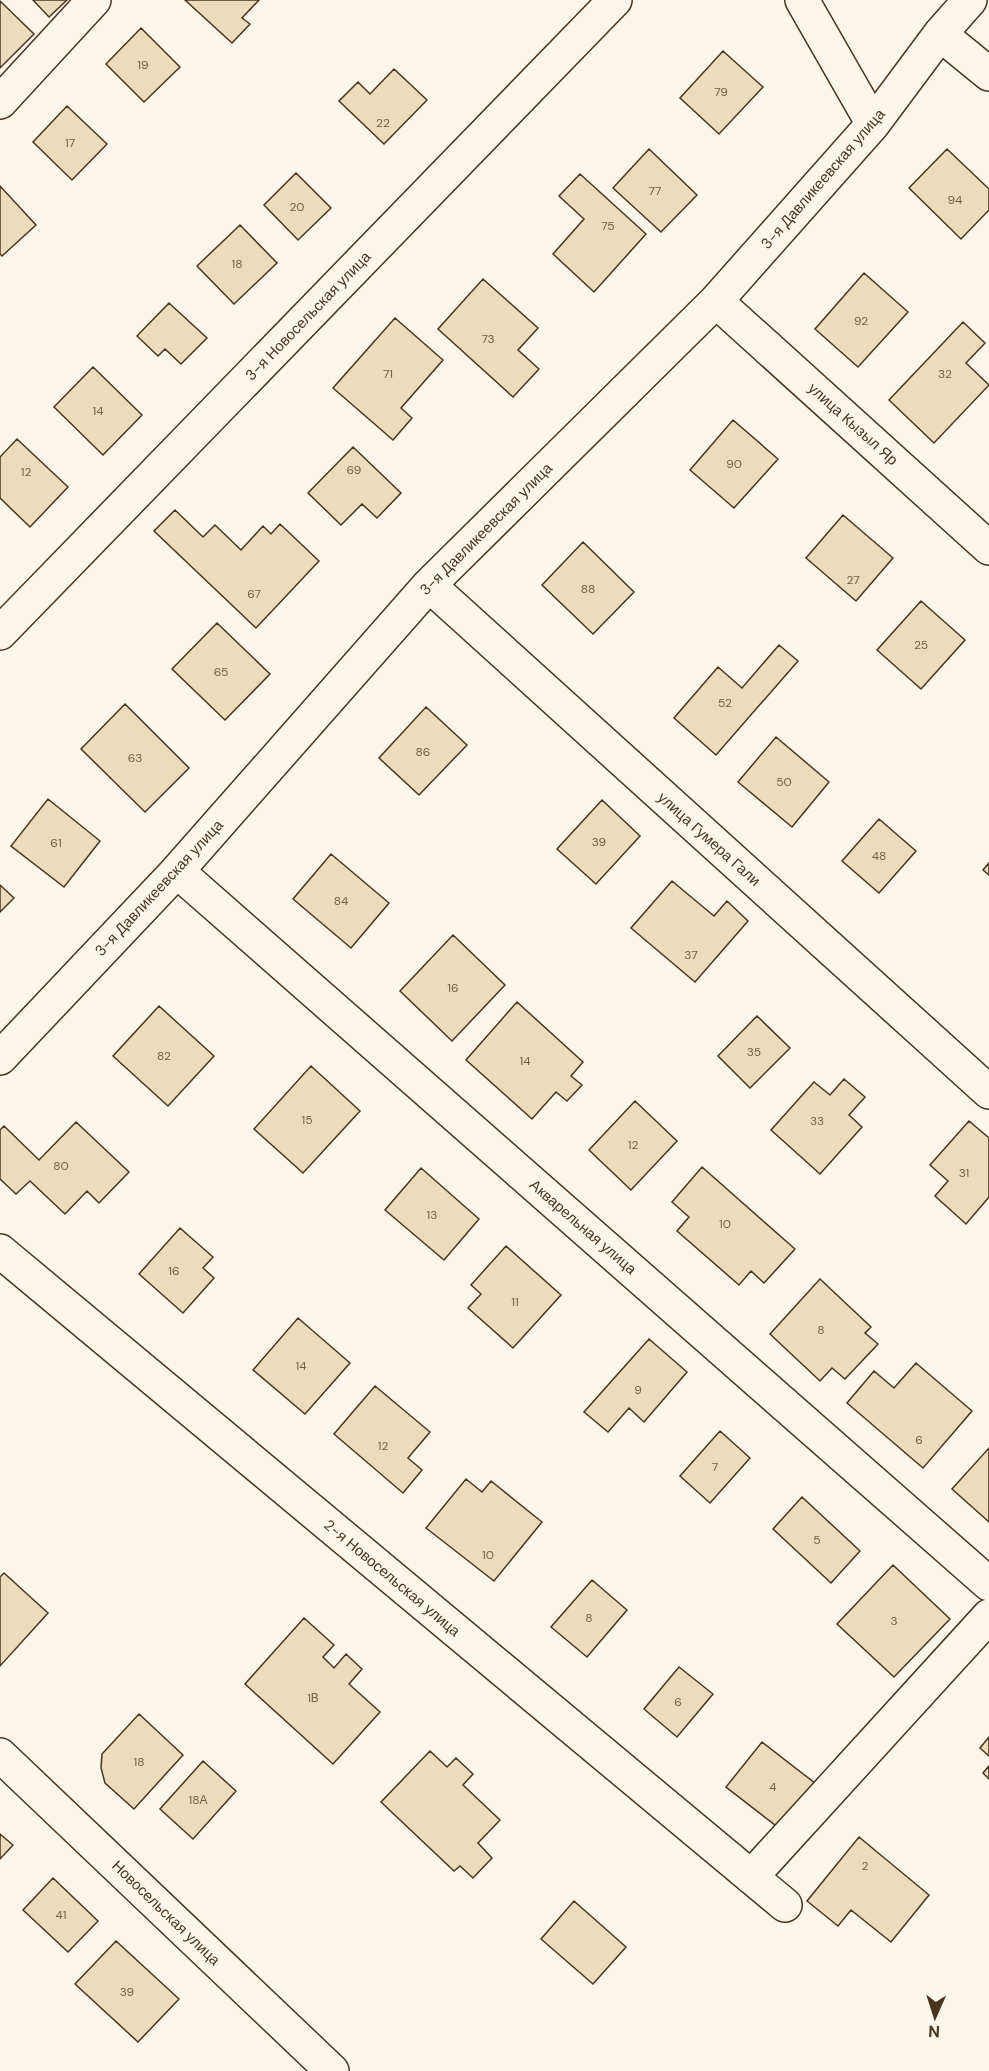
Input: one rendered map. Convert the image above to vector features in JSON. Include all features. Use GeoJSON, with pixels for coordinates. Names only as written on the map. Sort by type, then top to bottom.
{"type":"FeatureCollection","features":[{"type":"Feature","properties":{"kind":"street"},"geometry":{"type":"LineString","coordinates":[[0,102],[94,0]]}},
{"type":"Feature","properties":{"kind":"street","name":"3-я Новосельская улица"},"geometry":{"type":"LineString","coordinates":[[0,633],[615,0]]}},
{"type":"Feature","properties":{"kind":"street"},"geometry":{"type":"LineString","coordinates":[[802,0],[873,124]]}},
{"type":"Feature","properties":{"kind":"street","name":"3-я Давликеевская улица"},"geometry":{"type":"LineString","coordinates":[[0,1058],[177,871],[429,585],[716,301],[873,124],[940,34],[970,0]]}},
{"type":"Feature","properties":{"kind":"street"},"geometry":{"type":"LineString","coordinates":[[940,34],[989,74]]}},
{"type":"Feature","properties":{"kind":"street","name":"улица Кызыл Яр"},"geometry":{"type":"LineString","coordinates":[[716,301],[989,548]]}},
{"type":"Feature","properties":{"kind":"street","name":"улица Гумера Гали"},"geometry":{"type":"LineString","coordinates":[[429,585],[989,1092]]}},
{"type":"Feature","properties":{"kind":"street","name":"Акварельная улица"},"geometry":{"type":"LineString","coordinates":[[177,871],[989,1584]]}},
{"type":"Feature","properties":{"kind":"street","name":"2-я Новосельская улица"},"geometry":{"type":"LineString","coordinates":[[0,1251],[785,1905]]}},
{"type":"Feature","properties":{"kind":"street"},"geometry":{"type":"LineString","coordinates":[[751,1877],[989,1616]]}},
{"type":"Feature","properties":{"kind":"street","name":"Новосельская улица"},"geometry":{"type":"LineString","coordinates":[[0,1755],[332,2071]]}},
{"type":"Feature","properties":{"kind":"building"},"geometry":{"type":"Polygon","coordinates":[[[33,0],[67,0],[49,17],[33,0]]]}},
{"type":"Feature","properties":{"kind":"building"},"geometry":{"type":"Polygon","coordinates":[[[185,0],[259,0],[242,18],[250,24],[232,43],[185,0]]]}},
{"type":"Feature","properties":{"kind":"building"},"geometry":{"type":"Polygon","coordinates":[[[0,1],[34,34],[0,68],[0,1]]]}},
{"type":"Feature","properties":{"kind":"building"},"geometry":{"type":"Polygon","coordinates":[[[141,28],[180,67],[144,102],[106,64],[141,28]]]}},
{"type":"Feature","properties":{"kind":"building"},"geometry":{"type":"Polygon","coordinates":[[[723,51],[763,87],[719,134],[680,98],[723,51]]]}},
{"type":"Feature","properties":{"kind":"building"},"geometry":{"type":"Polygon","coordinates":[[[394,69],[427,100],[384,144],[339,101],[358,82],[370,94],[394,69]]]}},
{"type":"Feature","properties":{"kind":"building"},"geometry":{"type":"Polygon","coordinates":[[[67,106],[107,144],[72,180],[33,142],[67,106]]]}},
{"type":"Feature","properties":{"kind":"building"},"geometry":{"type":"Polygon","coordinates":[[[649,149],[697,195],[661,232],[613,188],[649,149]]]}},
{"type":"Feature","properties":{"kind":"building"},"geometry":{"type":"Polygon","coordinates":[[[947,149],[989,189],[989,210],[961,239],[909,188],[947,149]]]}},
{"type":"Feature","properties":{"kind":"building"},"geometry":{"type":"Polygon","coordinates":[[[296,173],[331,208],[298,240],[264,205],[296,173]]]}},
{"type":"Feature","properties":{"kind":"building"},"geometry":{"type":"Polygon","coordinates":[[[580,174],[646,234],[594,292],[553,254],[584,219],[559,196],[580,174]]]}},
{"type":"Feature","properties":{"kind":"building"},"geometry":{"type":"Polygon","coordinates":[[[0,186],[36,225],[2,256],[0,254],[0,186]]]}},
{"type":"Feature","properties":{"kind":"building"},"geometry":{"type":"Polygon","coordinates":[[[240,225],[277,263],[234,304],[197,266],[240,225]]]}},
{"type":"Feature","properties":{"kind":"building"},"geometry":{"type":"Polygon","coordinates":[[[864,273],[908,312],[858,367],[815,329],[864,273]]]}},
{"type":"Feature","properties":{"kind":"building"},"geometry":{"type":"Polygon","coordinates":[[[483,279],[538,328],[518,350],[539,369],[513,397],[438,329],[483,279]]]}},
{"type":"Feature","properties":{"kind":"building"},"geometry":{"type":"Polygon","coordinates":[[[169,303],[207,338],[181,364],[165,349],[158,356],[137,336],[169,303]]]}},
{"type":"Feature","properties":{"kind":"building"},"geometry":{"type":"Polygon","coordinates":[[[395,318],[443,360],[401,408],[412,418],[393,440],[333,388],[395,318]]]}},
{"type":"Feature","properties":{"kind":"building"},"geometry":{"type":"Polygon","coordinates":[[[963,322],[985,343],[966,363],[989,385],[934,443],[889,400],[963,322]]]}},
{"type":"Feature","properties":{"kind":"building"},"geometry":{"type":"Polygon","coordinates":[[[93,367],[142,415],[103,455],[54,407],[93,367]]]}},
{"type":"Feature","properties":{"kind":"building"},"geometry":{"type":"Polygon","coordinates":[[[733,420],[778,459],[734,508],[690,470],[733,420]]]}},
{"type":"Feature","properties":{"kind":"building"},"geometry":{"type":"Polygon","coordinates":[[[17,439],[68,487],[30,527],[0,498],[0,457],[17,439]]]}},
{"type":"Feature","properties":{"kind":"building"},"geometry":{"type":"Polygon","coordinates":[[[353,447],[401,493],[377,518],[362,504],[341,525],[308,493],[353,447]]]}},
{"type":"Feature","properties":{"kind":"building"},"geometry":{"type":"Polygon","coordinates":[[[175,510],[203,537],[215,525],[241,550],[263,526],[271,534],[280,524],[319,561],[256,628],[154,531],[175,510]]]}},
{"type":"Feature","properties":{"kind":"building"},"geometry":{"type":"Polygon","coordinates":[[[843,515],[893,558],[856,601],[806,558],[843,515]]]}},
{"type":"Feature","properties":{"kind":"building"},"geometry":{"type":"Polygon","coordinates":[[[583,542],[634,592],[593,634],[542,585],[583,542]]]}},
{"type":"Feature","properties":{"kind":"building"},"geometry":{"type":"Polygon","coordinates":[[[921,601],[965,640],[921,689],[877,650],[921,601]]]}},
{"type":"Feature","properties":{"kind":"building"},"geometry":{"type":"Polygon","coordinates":[[[217,623],[270,674],[225,720],[172,669],[217,623]]]}},
{"type":"Feature","properties":{"kind":"building"},"geometry":{"type":"Polygon","coordinates":[[[779,645],[798,661],[716,755],[674,718],[718,667],[742,688],[779,645]]]}},
{"type":"Feature","properties":{"kind":"building"},"geometry":{"type":"Polygon","coordinates":[[[125,704],[189,768],[145,812],[81,749],[125,704]]]}},
{"type":"Feature","properties":{"kind":"building"},"geometry":{"type":"Polygon","coordinates":[[[426,707],[467,745],[419,795],[379,758],[426,707]]]}},
{"type":"Feature","properties":{"kind":"building"},"geometry":{"type":"Polygon","coordinates":[[[776,737],[829,782],[792,827],[738,782],[776,737]]]}},
{"type":"Feature","properties":{"kind":"building"},"geometry":{"type":"Polygon","coordinates":[[[48,799],[100,841],[64,887],[11,846],[48,799]]]}},
{"type":"Feature","properties":{"kind":"building"},"geometry":{"type":"Polygon","coordinates":[[[602,800],[640,836],[596,884],[557,849],[602,800]]]}},
{"type":"Feature","properties":{"kind":"building"},"geometry":{"type":"Polygon","coordinates":[[[879,819],[916,851],[879,893],[842,861],[879,819]]]}},
{"type":"Feature","properties":{"kind":"building"},"geometry":{"type":"Polygon","coordinates":[[[331,854],[389,903],[351,948],[293,899],[331,854]]]}},
{"type":"Feature","properties":{"kind":"building"},"geometry":{"type":"Polygon","coordinates":[[[989,863],[989,875],[983,870],[989,863]]]}},
{"type":"Feature","properties":{"kind":"building"},"geometry":{"type":"Polygon","coordinates":[[[672,881],[714,916],[727,901],[748,921],[695,982],[631,928],[672,881]]]}},
{"type":"Feature","properties":{"kind":"building"},"geometry":{"type":"Polygon","coordinates":[[[0,885],[14,898],[0,912],[0,885]]]}},
{"type":"Feature","properties":{"kind":"building"},"geometry":{"type":"Polygon","coordinates":[[[453,935],[505,985],[452,1041],[400,991],[453,935]]]}},
{"type":"Feature","properties":{"kind":"building"},"geometry":{"type":"Polygon","coordinates":[[[517,1002],[583,1062],[571,1076],[582,1085],[567,1101],[556,1092],[532,1119],[466,1060],[517,1002]]]}},
{"type":"Feature","properties":{"kind":"building"},"geometry":{"type":"Polygon","coordinates":[[[159,1006],[214,1056],[168,1106],[113,1056],[159,1006]]]}},
{"type":"Feature","properties":{"kind":"building"},"geometry":{"type":"Polygon","coordinates":[[[757,1016],[790,1048],[750,1088],[718,1056],[757,1016]]]}},
{"type":"Feature","properties":{"kind":"building"},"geometry":{"type":"Polygon","coordinates":[[[311,1066],[360,1111],[303,1173],[254,1129],[311,1066]]]}},
{"type":"Feature","properties":{"kind":"building"},"geometry":{"type":"Polygon","coordinates":[[[844,1079],[865,1097],[849,1115],[862,1127],[820,1174],[771,1130],[814,1082],[830,1095],[844,1079]]]}},
{"type":"Feature","properties":{"kind":"building"},"geometry":{"type":"Polygon","coordinates":[[[635,1101],[677,1141],[631,1190],[589,1150],[635,1101]]]}},
{"type":"Feature","properties":{"kind":"building"},"geometry":{"type":"Polygon","coordinates":[[[969,1121],[989,1138],[989,1197],[966,1224],[935,1196],[948,1181],[930,1165],[969,1121]]]}},
{"type":"Feature","properties":{"kind":"building"},"geometry":{"type":"Polygon","coordinates":[[[76,1122],[129,1172],[99,1203],[87,1191],[65,1214],[30,1181],[16,1194],[0,1179],[0,1130],[4,1126],[39,1160],[76,1122]]]}},
{"type":"Feature","properties":{"kind":"building"},"geometry":{"type":"Polygon","coordinates":[[[702,1167],[795,1249],[764,1283],[751,1271],[739,1285],[677,1231],[689,1217],[672,1202],[702,1167]]]}},
{"type":"Feature","properties":{"kind":"building"},"geometry":{"type":"Polygon","coordinates":[[[421,1168],[479,1219],[444,1260],[385,1210],[421,1168]]]}},
{"type":"Feature","properties":{"kind":"building"},"geometry":{"type":"Polygon","coordinates":[[[180,1228],[213,1257],[203,1268],[214,1278],[183,1313],[139,1274],[180,1228]]]}},
{"type":"Feature","properties":{"kind":"building"},"geometry":{"type":"Polygon","coordinates":[[[506,1246],[561,1295],[513,1348],[468,1308],[481,1294],[471,1285],[506,1246]]]}},
{"type":"Feature","properties":{"kind":"building"},"geometry":{"type":"Polygon","coordinates":[[[820,1279],[871,1327],[865,1333],[878,1344],[845,1379],[832,1368],[820,1381],[770,1334],[820,1279]]]}},
{"type":"Feature","properties":{"kind":"building"},"geometry":{"type":"Polygon","coordinates":[[[298,1318],[350,1363],[305,1414],[253,1370],[298,1318]]]}},
{"type":"Feature","properties":{"kind":"building"},"geometry":{"type":"Polygon","coordinates":[[[649,1339],[687,1372],[644,1422],[629,1408],[608,1432],[584,1412],[649,1339]]]}},
{"type":"Feature","properties":{"kind":"building"},"geometry":{"type":"Polygon","coordinates":[[[916,1363],[972,1411],[923,1468],[847,1403],[874,1371],[894,1388],[916,1363]]]}},
{"type":"Feature","properties":{"kind":"building"},"geometry":{"type":"Polygon","coordinates":[[[375,1386],[430,1432],[408,1458],[422,1470],[403,1493],[334,1434],[375,1386]]]}},
{"type":"Feature","properties":{"kind":"building"},"geometry":{"type":"Polygon","coordinates":[[[720,1431],[750,1458],[710,1503],[680,1476],[720,1431]]]}},
{"type":"Feature","properties":{"kind":"building"},"geometry":{"type":"Polygon","coordinates":[[[989,1448],[989,1522],[952,1489],[989,1448]]]}},
{"type":"Feature","properties":{"kind":"building"},"geometry":{"type":"Polygon","coordinates":[[[466,1479],[482,1492],[491,1481],[542,1522],[494,1581],[426,1528],[466,1479]]]}},
{"type":"Feature","properties":{"kind":"building"},"geometry":{"type":"Polygon","coordinates":[[[802,1497],[860,1551],[831,1583],[773,1529],[802,1497]]]}},
{"type":"Feature","properties":{"kind":"building"},"geometry":{"type":"Polygon","coordinates":[[[893,1565],[950,1619],[894,1677],[837,1624],[893,1565]]]}},
{"type":"Feature","properties":{"kind":"building"},"geometry":{"type":"Polygon","coordinates":[[[4,1573],[48,1613],[0,1666],[0,1577],[4,1573]]]}},
{"type":"Feature","properties":{"kind":"building"},"geometry":{"type":"Polygon","coordinates":[[[592,1580],[627,1610],[587,1657],[551,1627],[592,1580]]]}},
{"type":"Feature","properties":{"kind":"building"},"geometry":{"type":"Polygon","coordinates":[[[304,1618],[334,1645],[323,1657],[334,1668],[346,1654],[362,1669],[349,1684],[380,1712],[333,1764],[245,1684],[304,1618]]]}},
{"type":"Feature","properties":{"kind":"building"},"geometry":{"type":"Polygon","coordinates":[[[679,1667],[713,1694],[677,1737],[644,1709],[679,1667]]]}},
{"type":"Feature","properties":{"kind":"building"},"geometry":{"type":"Polygon","coordinates":[[[139,1714],[183,1755],[134,1809],[105,1783],[101,1768],[102,1754],[139,1714]]]}},
{"type":"Feature","properties":{"kind":"building"},"geometry":{"type":"Polygon","coordinates":[[[989,1737],[989,1756],[980,1748],[989,1737]]]}},
{"type":"Feature","properties":{"kind":"building"},"geometry":{"type":"Polygon","coordinates":[[[762,1742],[820,1787],[784,1832],[726,1787],[762,1742]]]}},
{"type":"Feature","properties":{"kind":"building"},"geometry":{"type":"Polygon","coordinates":[[[430,1751],[447,1767],[456,1758],[473,1774],[463,1785],[500,1820],[478,1843],[492,1858],[473,1878],[460,1866],[454,1871],[381,1802],[430,1751]]]}},
{"type":"Feature","properties":{"kind":"building"},"geometry":{"type":"Polygon","coordinates":[[[203,1761],[236,1791],[193,1839],[160,1809],[203,1761]]]}},
{"type":"Feature","properties":{"kind":"building"},"geometry":{"type":"Polygon","coordinates":[[[989,1766],[989,1779],[983,1773],[989,1766]]]}},
{"type":"Feature","properties":{"kind":"building"},"geometry":{"type":"Polygon","coordinates":[[[0,1834],[13,1845],[0,1859],[0,1834]]]}},
{"type":"Feature","properties":{"kind":"building"},"geometry":{"type":"Polygon","coordinates":[[[859,1837],[929,1895],[891,1942],[851,1910],[838,1926],[807,1901],[859,1837]]]}},
{"type":"Feature","properties":{"kind":"building"},"geometry":{"type":"Polygon","coordinates":[[[53,1878],[98,1921],[68,1952],[23,1910],[53,1878]]]}},
{"type":"Feature","properties":{"kind":"building"},"geometry":{"type":"Polygon","coordinates":[[[574,1901],[626,1947],[593,1984],[541,1939],[574,1901]]]}},
{"type":"Feature","properties":{"kind":"building"},"geometry":{"type":"Polygon","coordinates":[[[116,1941],[179,1999],[138,2042],[75,1984],[116,1941]]]}}]}
